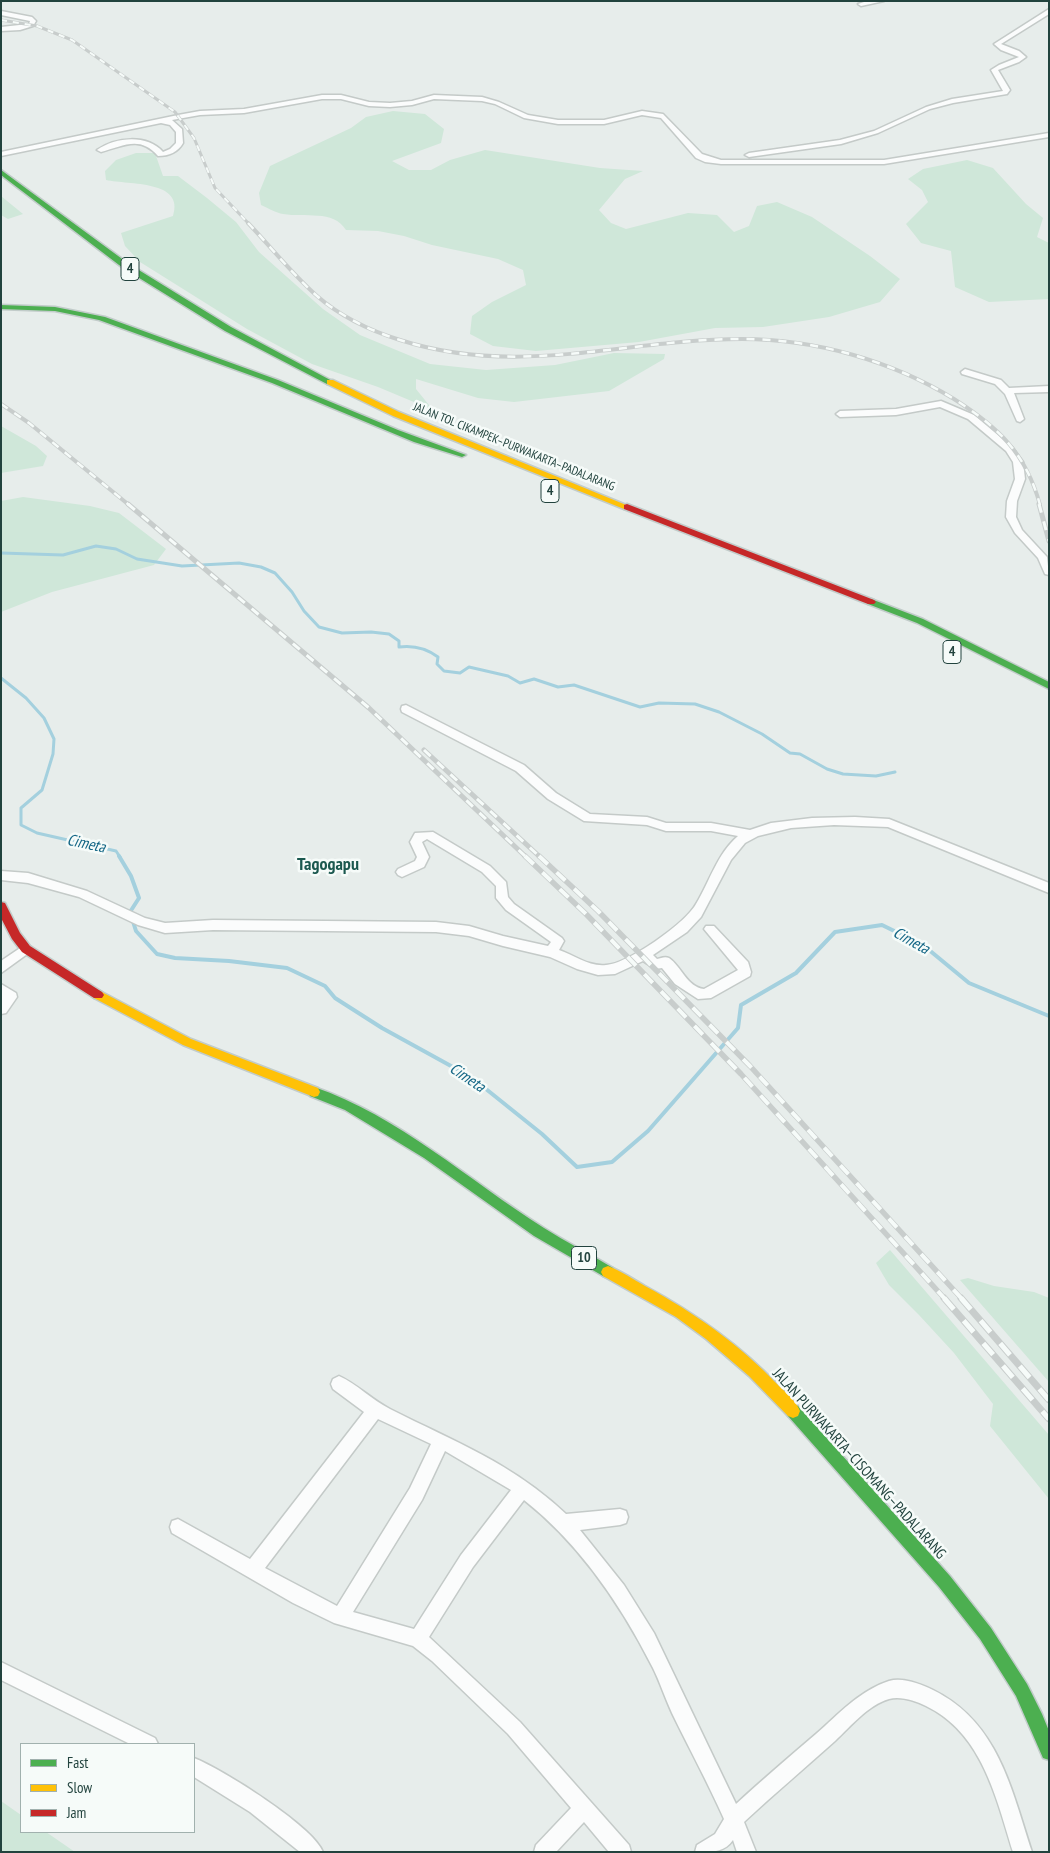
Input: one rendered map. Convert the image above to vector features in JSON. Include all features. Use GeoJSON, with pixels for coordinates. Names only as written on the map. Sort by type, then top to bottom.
{"type":"FeatureCollection","features":[{"type":"Feature","properties":{"kind":"highway","name":"JALAN TOL CIKAMPEK–PURWAKARTA–PADALARANG"},"geometry":{"type":"LineString","coordinates":[[1,172],[126,266],[228,329],[309,372],[396,414],[566,484],[920,621],[1049,686]]}},
{"type":"Feature","properties":{"kind":"highway","name":"4"},"geometry":{"type":"LineString","coordinates":[[58,229],[108,265],[228,342]]}},
{"type":"Feature","properties":{"kind":"highway","name":"JALAN TOL CIKAMPEK–PURWAKARTA–PADALARANG"},"geometry":{"type":"LineString","coordinates":[[1,307],[28,306],[70,309],[109,318],[188,351],[284,386],[419,443],[476,459],[372,414],[278,370]]}},
{"type":"Feature","properties":{"kind":"highway"},"geometry":{"type":"LineString","coordinates":[[695,546],[860,610]]}},
{"type":"Feature","properties":{"kind":"highway","name":"JALAN PURWAKARTA–CISOMANG–PADALARANG"},"geometry":{"type":"LineString","coordinates":[[1,906],[16,936],[26,949],[74,982],[187,1042],[349,1106],[428,1154],[539,1232],[682,1314],[719,1341],[777,1393],[944,1580],[991,1641],[1017,1680],[1037,1718],[1049,1752]]}},
{"type":"Feature","properties":{"kind":"street"},"geometry":{"type":"LineString","coordinates":[[861,4],[881,1]]}},
{"type":"Feature","properties":{"kind":"street"},"geometry":{"type":"LineString","coordinates":[[708,160],[722,160],[841,142],[876,132],[928,108],[962,99],[1005,93],[1006,87],[994,70],[1000,65],[1020,60],[1023,57],[1020,54],[1000,48],[997,44],[1049,11]]}},
{"type":"Feature","properties":{"kind":"street"},"geometry":{"type":"LineString","coordinates":[[1,12],[30,18],[33,21],[31,25],[24,27],[1,29]]}},
{"type":"Feature","properties":{"kind":"street"},"geometry":{"type":"LineString","coordinates":[[1,154],[200,113],[244,110],[322,97],[341,97],[369,104],[412,102],[434,97],[482,99],[497,102],[526,117],[558,122],[604,122],[642,113],[663,116],[700,156],[708,160],[722,162],[888,162],[1049,135]]}},
{"type":"Feature","properties":{"kind":"street"},"geometry":{"type":"LineString","coordinates":[[100,150],[136,142],[152,144],[162,154],[172,151],[178,147],[181,140],[179,128],[170,122],[158,121]]}},
{"type":"Feature","properties":{"kind":"street"},"geometry":{"type":"LineString","coordinates":[[965,372],[998,382],[1008,392],[1020,419]]}},
{"type":"Feature","properties":{"kind":"street"},"geometry":{"type":"LineString","coordinates":[[1008,392],[1049,389]]}},
{"type":"Feature","properties":{"kind":"street"},"geometry":{"type":"LineString","coordinates":[[840,414],[896,412],[941,404],[972,417],[1009,448],[1018,462],[1020,479],[1012,501],[1011,517],[1018,530],[1042,557],[1049,572]]}},
{"type":"Feature","properties":{"kind":"street"},"geometry":{"type":"LineString","coordinates":[[406,709],[520,768],[552,796],[588,818],[646,821],[666,827],[711,827],[750,834]]}},
{"type":"Feature","properties":{"kind":"street"},"geometry":{"type":"LineString","coordinates":[[1,875],[28,878],[83,894],[142,922],[165,928],[232,924],[436,927],[473,932],[504,942],[561,954],[580,966],[596,969],[615,969],[679,933],[698,913],[720,865],[736,846],[750,834],[781,825],[866,821],[890,823],[1049,888]]}},
{"type":"Feature","properties":{"kind":"street"},"geometry":{"type":"LineString","coordinates":[[402,872],[420,864],[423,857],[416,842],[419,836],[429,834],[486,869],[502,885],[502,898],[510,907],[558,941],[551,952]]}},
{"type":"Feature","properties":{"kind":"street"},"geometry":{"type":"LineString","coordinates":[[642,954],[655,964],[665,962],[691,990],[698,994],[706,994],[745,972],[744,966],[710,929]]}},
{"type":"Feature","properties":{"kind":"street"},"geometry":{"type":"LineString","coordinates":[[1,968],[26,949]]}},
{"type":"Feature","properties":{"kind":"street"},"geometry":{"type":"LineString","coordinates":[[1,989],[11,997],[1,1009]]}},
{"type":"Feature","properties":{"kind":"street"},"geometry":{"type":"LineString","coordinates":[[339,1384],[375,1410],[441,1440],[482,1462],[523,1488],[547,1507],[563,1523],[624,1600],[659,1662],[721,1793],[735,1818],[747,1852]]}},
{"type":"Feature","properties":{"kind":"street"},"geometry":{"type":"LineString","coordinates":[[253,1569],[375,1410]]}},
{"type":"Feature","properties":{"kind":"street"},"geometry":{"type":"LineString","coordinates":[[340,1617],[416,1494],[441,1440]]}},
{"type":"Feature","properties":{"kind":"street"},"geometry":{"type":"LineString","coordinates":[[418,1639],[467,1561],[523,1488]]}},
{"type":"Feature","properties":{"kind":"street"},"geometry":{"type":"LineString","coordinates":[[563,1523],[620,1517]]}},
{"type":"Feature","properties":{"kind":"street"},"geometry":{"type":"LineString","coordinates":[[178,1528],[253,1569],[299,1597],[340,1617],[418,1639],[438,1655],[514,1728],[622,1852]]}},
{"type":"Feature","properties":{"kind":"street"},"geometry":{"type":"LineString","coordinates":[[1,1671],[147,1743]]}},
{"type":"Feature","properties":{"kind":"street"},"geometry":{"type":"LineString","coordinates":[[704,1852],[722,1841],[735,1818],[853,1713],[891,1689],[905,1690],[940,1701],[964,1722],[990,1756],[1023,1852]]}},
{"type":"Feature","properties":{"kind":"street"},"geometry":{"type":"LineString","coordinates":[[195,1768],[247,1798],[288,1827],[314,1852]]}},
{"type":"Feature","properties":{"kind":"street"},"geometry":{"type":"LineString","coordinates":[[543,1852],[583,1809]]}},
{"type":"Feature","properties":{"kind":"green space"},"geometry":{"type":"Polygon","coordinates":[[[393,111],[425,114],[444,129],[441,143],[392,161],[409,170],[431,170],[450,160],[485,150],[600,168],[643,171],[625,179],[599,210],[611,223],[626,229],[688,213],[717,215],[734,232],[749,226],[757,206],[777,202],[812,217],[870,256],[900,279],[880,302],[829,317],[763,327],[715,328],[639,342],[536,351],[493,346],[470,334],[472,316],[492,302],[526,285],[523,270],[498,259],[378,231],[346,230],[334,219],[283,214],[261,205],[259,193],[270,166],[351,128],[366,117],[393,111]]]}},
{"type":"Feature","properties":{"kind":"green space"},"geometry":{"type":"Polygon","coordinates":[[[136,153],[155,153],[163,176],[178,176],[236,222],[259,252],[323,309],[360,335],[430,364],[486,370],[555,365],[614,353],[665,354],[664,359],[609,391],[514,402],[478,398],[416,379],[416,389],[433,410],[378,387],[312,364],[247,329],[140,262],[125,246],[121,233],[173,216],[175,204],[171,196],[153,186],[106,180],[105,171],[116,160],[136,153]]]}},
{"type":"Feature","properties":{"kind":"green space"},"geometry":{"type":"Polygon","coordinates":[[[967,160],[993,168],[1026,204],[1043,218],[1037,237],[1049,243],[1049,299],[989,302],[955,287],[951,251],[921,243],[906,224],[928,202],[922,190],[908,179],[923,169],[967,160]]]}},
{"type":"Feature","properties":{"kind":"green space"},"geometry":{"type":"Polygon","coordinates":[[[1,196],[23,214],[8,219],[1,215],[1,196]]]}},
{"type":"Feature","properties":{"kind":"green space"},"geometry":{"type":"Polygon","coordinates":[[[1,426],[36,446],[47,456],[43,466],[1,473],[1,426]]]}},
{"type":"Feature","properties":{"kind":"green space"},"geometry":{"type":"Polygon","coordinates":[[[23,497],[90,506],[119,513],[166,549],[154,565],[52,592],[1,612],[1,501],[23,497]]]}},
{"type":"Feature","properties":{"kind":"green space"},"geometry":{"type":"Polygon","coordinates":[[[890,1250],[1049,1435],[1049,1499],[990,1426],[993,1404],[954,1353],[889,1285],[876,1263],[890,1250]]]}},
{"type":"Feature","properties":{"kind":"green space"},"geometry":{"type":"Polygon","coordinates":[[[968,1278],[994,1286],[1034,1292],[1049,1298],[1049,1382],[960,1280],[968,1278]]]}},
{"type":"Feature","properties":{"kind":"green space"},"geometry":{"type":"Polygon","coordinates":[[[1,1801],[20,1814],[20,1833],[47,1833],[75,1852],[1,1852],[1,1801]]]}},
{"type":"Feature","properties":{"kind":"waterway"},"geometry":{"type":"LineString","coordinates":[[1,553],[63,555],[96,546],[116,549],[137,559],[182,566],[239,563],[261,567],[275,573],[292,592],[304,611],[319,627],[342,633],[371,632],[389,634],[399,641],[399,647],[410,646],[424,649],[438,657],[437,664],[444,671],[460,673],[469,667],[508,676],[520,683],[534,679],[558,687],[574,685],[640,707],[659,703],[695,704],[719,712],[762,734],[790,753],[800,754],[827,769],[843,774],[876,776],[895,772]]}},
{"type":"Feature","properties":{"kind":"waterway","name":"Cimeta"},"geometry":{"type":"LineString","coordinates":[[1,678],[26,698],[44,718],[54,739],[53,754],[42,790],[21,808],[21,825],[37,833],[116,851],[120,857]]}},
{"type":"Feature","properties":{"kind":"waterway","name":"Cimeta"},"geometry":{"type":"LineString","coordinates":[[119,856],[131,876],[139,898],[130,912],[136,931],[157,954],[175,958],[229,961],[287,968],[325,986],[335,998],[382,1028],[471,1077],[542,1134],[577,1167],[612,1162],[648,1131],[738,1028],[741,1005],[796,973],[835,932],[882,925],[923,945],[969,983],[1049,1016]]}},
{"type":"Feature","properties":{"kind":"railway"},"geometry":{"type":"LineString","coordinates":[[1,20],[37,26],[72,40],[175,112],[194,138],[215,188],[249,224]]}},
{"type":"Feature","properties":{"kind":"railway"},"geometry":{"type":"LineString","coordinates":[[248,223],[308,288],[336,310],[356,322],[389,336],[444,351],[487,356],[530,356],[572,354],[656,344],[742,339],[798,343],[825,348],[879,363],[954,399],[970,409],[997,431],[1027,470],[1040,505]]}},
{"type":"Feature","properties":{"kind":"railway"},"geometry":{"type":"LineString","coordinates":[[1,404],[29,423],[129,505]]}},
{"type":"Feature","properties":{"kind":"railway"},"geometry":{"type":"LineString","coordinates":[[128,504],[369,708],[526,857]]}},
{"type":"Feature","properties":{"kind":"railway"},"geometry":{"type":"LineString","coordinates":[[1039,504],[1049,541]]}},
{"type":"Feature","properties":{"kind":"railway"},"geometry":{"type":"LineString","coordinates":[[424,750],[540,857]]}},
{"type":"Feature","properties":{"kind":"railway"},"geometry":{"type":"LineString","coordinates":[[525,856],[586,914],[741,1074],[945,1299]]}},
{"type":"Feature","properties":{"kind":"railway"},"geometry":{"type":"LineString","coordinates":[[539,856],[598,911],[750,1066],[962,1299]]}},
{"type":"Feature","properties":{"kind":"railway"},"geometry":{"type":"LineString","coordinates":[[944,1298],[1049,1419]]}},
{"type":"Feature","properties":{"kind":"railway"},"geometry":{"type":"LineString","coordinates":[[961,1298],[1049,1400]]}},
{"type":"Feature","properties":{"kind":"traffic: fast"},"geometry":{"type":"LineString","coordinates":[[1,172],[126,266],[228,329],[330,382]]}},
{"type":"Feature","properties":{"kind":"traffic: fast"},"geometry":{"type":"LineString","coordinates":[[1,307],[55,309],[79,313],[125,326],[275,382],[395,432],[462,455]]}},
{"type":"Feature","properties":{"kind":"traffic: fast"},"geometry":{"type":"LineString","coordinates":[[871,602],[920,621],[1049,686]]}},
{"type":"Feature","properties":{"kind":"traffic: fast"},"geometry":{"type":"LineString","coordinates":[[314,1092],[349,1106],[428,1154],[539,1232],[608,1272]]}},
{"type":"Feature","properties":{"kind":"traffic: fast"},"geometry":{"type":"LineString","coordinates":[[793,1411],[966,1607],[1004,1661],[1021,1690],[1049,1752]]}},
{"type":"Feature","properties":{"kind":"traffic: slow"},"geometry":{"type":"LineString","coordinates":[[330,382],[396,414],[627,507]]}},
{"type":"Feature","properties":{"kind":"traffic: slow"},"geometry":{"type":"LineString","coordinates":[[98,995],[187,1042],[314,1092]]}},
{"type":"Feature","properties":{"kind":"traffic: slow"},"geometry":{"type":"LineString","coordinates":[[608,1272],[681,1313],[711,1334],[768,1384],[793,1411]]}},
{"type":"Feature","properties":{"kind":"traffic: jam"},"geometry":{"type":"LineString","coordinates":[[627,507],[871,602]]}},
{"type":"Feature","properties":{"kind":"traffic: jam"},"geometry":{"type":"LineString","coordinates":[[1,906],[16,936],[26,949],[98,995]]}},
{"type":"Feature","properties":{"kind":"district","name":"Tagogapu"},"geometry":{"type":"Point","coordinates":[328,865]}}]}
